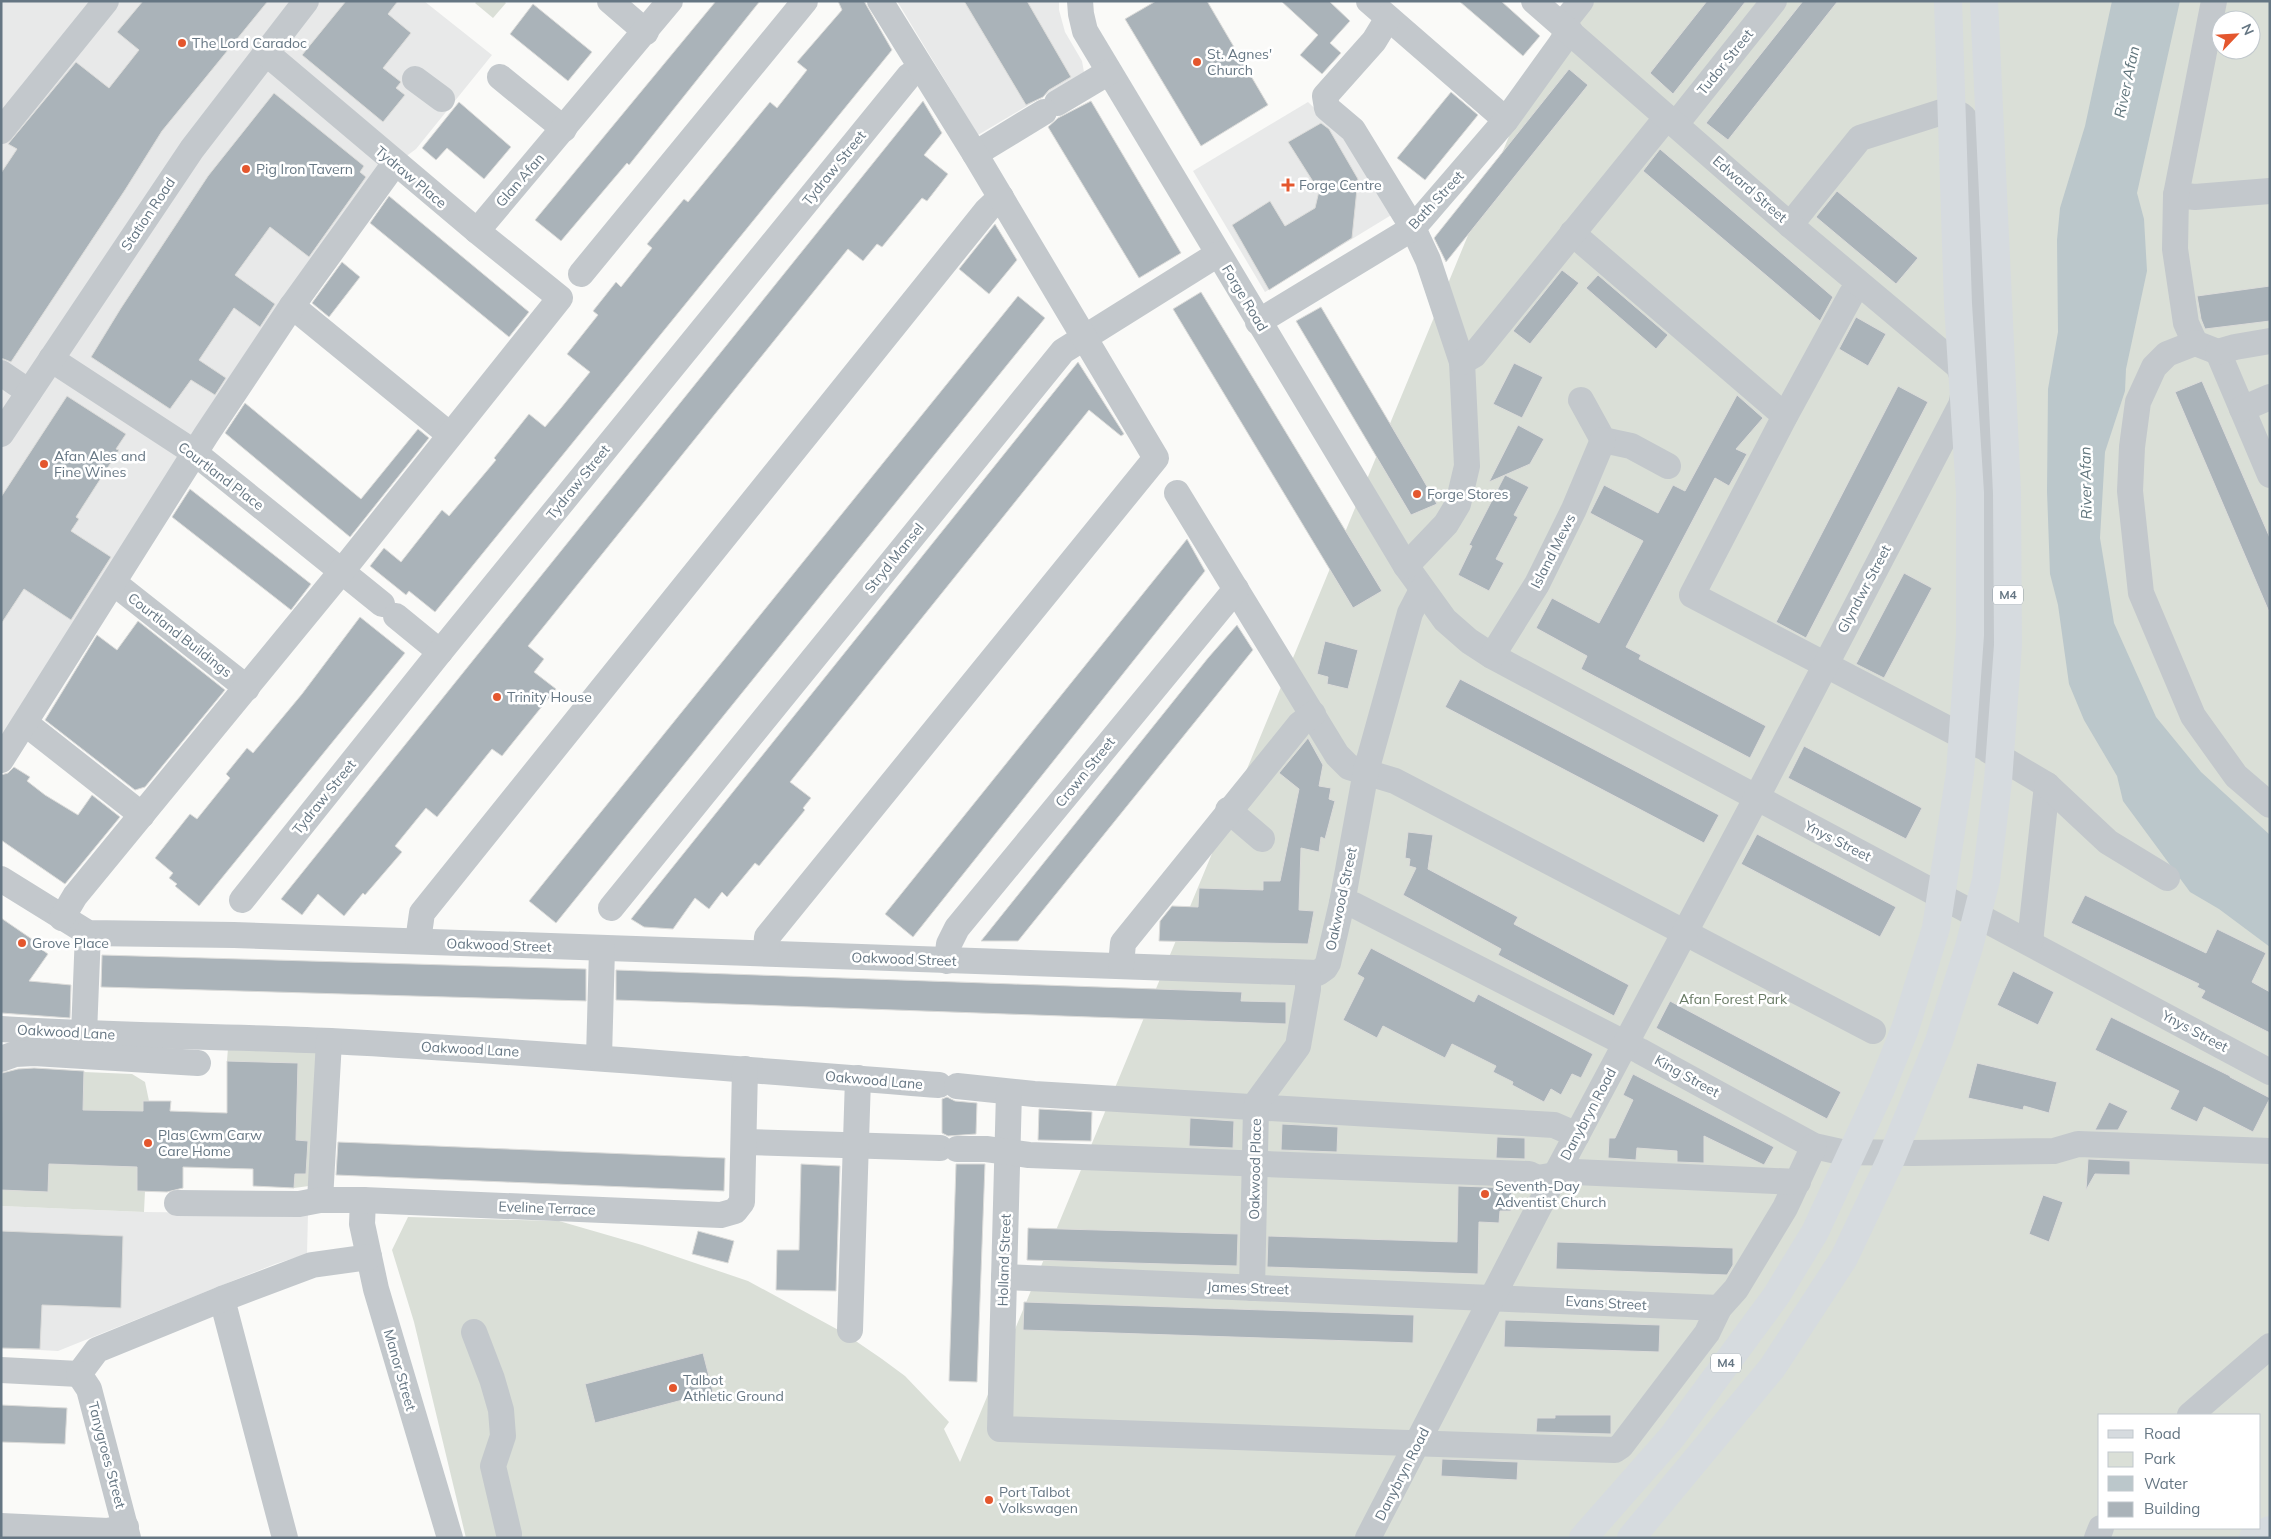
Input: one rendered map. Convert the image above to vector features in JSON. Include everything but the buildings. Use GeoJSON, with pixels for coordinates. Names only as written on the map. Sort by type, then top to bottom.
{"type":"FeatureCollection","features":[{"type":"Feature","properties":{"kind":"main road","name":"M4"},"geometry":{"type":"LineString","coordinates":[[1583,1538],[1672,1437],[1776,1296],[1815,1232],[1872,1111],[1905,1029],[1936,928],[1960,773],[1970,634],[1970,493],[1958,304],[1948,1]]}},
{"type":"Feature","properties":{"kind":"main road","name":"M4"},"geometry":{"type":"LineString","coordinates":[[1631,1538],[1772,1368],[1844,1258],[1885,1171],[1935,1050],[1969,947],[1986,880],[1998,781],[2008,645],[2006,493],[1984,1]]}},
{"type":"Feature","properties":{"kind":"main road"},"geometry":{"type":"LineString","coordinates":[[2253,1538],[2270,1530]]}},
{"type":"Feature","properties":{"kind":"street"},"geometry":{"type":"LineString","coordinates":[[1,131],[106,1]]}},
{"type":"Feature","properties":{"kind":"street","name":"Station Road"},"geometry":{"type":"LineString","coordinates":[[1,434],[192,149],[306,1]]}},
{"type":"Feature","properties":{"kind":"street"},"geometry":{"type":"LineString","coordinates":[[610,1],[646,32]]}},
{"type":"Feature","properties":{"kind":"street","name":"Glan Afan"},"geometry":{"type":"LineString","coordinates":[[477,232],[670,1]]}},
{"type":"Feature","properties":{"kind":"street"},"geometry":{"type":"LineString","coordinates":[[581,274],[805,1]]}},
{"type":"Feature","properties":{"kind":"street"},"geometry":{"type":"LineString","coordinates":[[766,954],[767,937],[1156,458],[1001,197],[920,69],[880,1]]}},
{"type":"Feature","properties":{"kind":"street","name":"Forge Road"},"geometry":{"type":"LineString","coordinates":[[1080,1],[1080,14],[1085,31],[1258,322],[1422,590]]}},
{"type":"Feature","properties":{"kind":"street","name":"Edward Street"},"geometry":{"type":"LineString","coordinates":[[1534,1],[1859,284],[1958,366],[1973,375]]}},
{"type":"Feature","properties":{"kind":"street","name":"Bath Street"},"geometry":{"type":"LineString","coordinates":[[1258,322],[1413,228],[1506,120],[1566,28],[1581,1]]}},
{"type":"Feature","properties":{"kind":"street","name":"Tudor Street"},"geometry":{"type":"LineString","coordinates":[[1462,362],[1474,355],[1572,233],[1774,1]]}},
{"type":"Feature","properties":{"kind":"street"},"geometry":{"type":"LineString","coordinates":[[2214,1],[2176,195],[2175,249],[2186,322],[2206,348],[2242,409],[2270,474]]}},
{"type":"Feature","properties":{"kind":"street"},"geometry":{"type":"LineString","coordinates":[[1378,10],[1506,120]]}},
{"type":"Feature","properties":{"kind":"street"},"geometry":{"type":"LineString","coordinates":[[1378,10],[1374,41],[1325,96],[1327,108],[1353,130],[1413,228],[1428,260],[1462,362],[1467,466],[1458,504],[1446,524],[1406,566]]}},
{"type":"Feature","properties":{"kind":"street","name":"Tydraw Place"},"geometry":{"type":"LineString","coordinates":[[265,52],[395,164],[560,298],[450,435]]}},
{"type":"Feature","properties":{"kind":"street","name":"Tydraw Street"},"geometry":{"type":"LineString","coordinates":[[242,900],[440,652],[909,76],[920,69]]}},
{"type":"Feature","properties":{"kind":"street"},"geometry":{"type":"LineString","coordinates":[[975,154],[1109,72]]}},
{"type":"Feature","properties":{"kind":"street"},"geometry":{"type":"LineString","coordinates":[[500,77],[564,129]]}},
{"type":"Feature","properties":{"kind":"street"},"geometry":{"type":"LineString","coordinates":[[415,79],[442,99]]}},
{"type":"Feature","properties":{"kind":"street"},"geometry":{"type":"LineString","coordinates":[[1790,225],[1860,138],[1945,111],[1958,112],[1966,120],[1970,128],[1973,375],[1988,504],[1988,750]]}},
{"type":"Feature","properties":{"kind":"street"},"geometry":{"type":"LineString","coordinates":[[1,760],[195,453],[292,306],[395,164]]}},
{"type":"Feature","properties":{"kind":"street"},"geometry":{"type":"LineString","coordinates":[[2176,195],[2195,197],[2270,191]]}},
{"type":"Feature","properties":{"kind":"street"},"geometry":{"type":"LineString","coordinates":[[418,941],[422,913],[988,210],[1001,197]]}},
{"type":"Feature","properties":{"kind":"street"},"geometry":{"type":"LineString","coordinates":[[1572,233],[1784,416]]}},
{"type":"Feature","properties":{"kind":"street","name":"Stryd Mansel"},"geometry":{"type":"LineString","coordinates":[[611,908],[1062,351],[1218,254]]}},
{"type":"Feature","properties":{"kind":"street"},"geometry":{"type":"LineString","coordinates":[[1859,284],[1851,295],[1784,416],[1692,595],[1988,750],[2046,784],[2108,842],[2167,878]]}},
{"type":"Feature","properties":{"kind":"street"},"geometry":{"type":"LineString","coordinates":[[62,918],[75,896],[247,688],[450,435],[292,306]]}},
{"type":"Feature","properties":{"kind":"street"},"geometry":{"type":"LineString","coordinates":[[2270,341],[2167,354],[2154,367],[2138,402],[2132,447],[2130,491],[2141,593],[2193,716],[2236,776],[2270,804]]}},
{"type":"Feature","properties":{"kind":"street","name":"Courtland Place"},"geometry":{"type":"LineString","coordinates":[[51,359],[195,453],[440,652]]}},
{"type":"Feature","properties":{"kind":"street"},"geometry":{"type":"LineString","coordinates":[[1,373],[28,392]]}},
{"type":"Feature","properties":{"kind":"street","name":"Glyndwr Street"},"geometry":{"type":"LineString","coordinates":[[1756,799],[1960,405],[1973,375]]}},
{"type":"Feature","properties":{"kind":"street"},"geometry":{"type":"LineString","coordinates":[[2242,409],[2270,397]]}},
{"type":"Feature","properties":{"kind":"street"},"geometry":{"type":"LineString","coordinates":[[1582,400],[1602,440],[1631,446],[1668,466]]}},
{"type":"Feature","properties":{"kind":"street","name":"Island Mews"},"geometry":{"type":"LineString","coordinates":[[1492,656],[1537,584],[1574,509],[1602,440]]}},
{"type":"Feature","properties":{"kind":"street"},"geometry":{"type":"LineString","coordinates":[[1177,493],[1343,762],[1349,767],[1395,781],[1873,1031]]}},
{"type":"Feature","properties":{"kind":"street","name":"Courtland Buildings"},"geometry":{"type":"LineString","coordinates":[[114,583],[247,688]]}},
{"type":"Feature","properties":{"kind":"street","name":"Crown Street"},"geometry":{"type":"LineString","coordinates":[[947,961],[949,944],[957,928],[1236,589]]}},
{"type":"Feature","properties":{"kind":"street","name":"Oakwood Street"},"geometry":{"type":"LineString","coordinates":[[88,933],[234,935],[418,941],[947,961],[1121,965],[1318,974],[1328,963],[1342,902],[1366,771],[1410,613],[1422,590]]}},
{"type":"Feature","properties":{"kind":"street","name":"Ynys Street"},"geometry":{"type":"LineString","coordinates":[[1422,590],[1445,620],[1469,641],[1492,656],[1756,799],[2030,942],[2270,1072]]}},
{"type":"Feature","properties":{"kind":"street"},"geometry":{"type":"LineString","coordinates":[[1121,965],[1123,943],[1228,810],[1300,724],[1313,714]]}},
{"type":"Feature","properties":{"kind":"street"},"geometry":{"type":"LineString","coordinates":[[25,723],[142,815]]}},
{"type":"Feature","properties":{"kind":"street"},"geometry":{"type":"LineString","coordinates":[[2030,942],[2046,784]]}},
{"type":"Feature","properties":{"kind":"street","name":"Danybryn Road"},"geometry":{"type":"LineString","coordinates":[[1368,1538],[1556,1174],[1756,799]]}},
{"type":"Feature","properties":{"kind":"street"},"geometry":{"type":"LineString","coordinates":[[1228,810],[1262,839]]}},
{"type":"Feature","properties":{"kind":"street"},"geometry":{"type":"LineString","coordinates":[[1,879],[88,933],[84,1034]]}},
{"type":"Feature","properties":{"kind":"street","name":"King Street"},"geometry":{"type":"LineString","coordinates":[[1342,902],[1354,905],[1626,1044],[1814,1146],[1841,1152],[2054,1151],[2078,1144],[2270,1151]]}},
{"type":"Feature","properties":{"kind":"street"},"geometry":{"type":"LineString","coordinates":[[600,1057],[602,949]]}},
{"type":"Feature","properties":{"kind":"street","name":"Oakwood Place"},"geometry":{"type":"LineString","coordinates":[[1252,1288],[1256,1108],[1258,1101],[1298,1046],[1308,989],[1308,974]]}},
{"type":"Feature","properties":{"kind":"street","name":"Oakwood Lane"},"geometry":{"type":"LineString","coordinates":[[1,1028],[84,1034],[329,1041],[600,1057],[948,1085],[1009,1092],[1554,1125],[1577,1135]]}},
{"type":"Feature","properties":{"kind":"street"},"geometry":{"type":"LineString","coordinates":[[320,1200],[329,1041]]}},
{"type":"Feature","properties":{"kind":"street"},"geometry":{"type":"LineString","coordinates":[[1,1059],[15,1054],[34,1053],[198,1062]]}},
{"type":"Feature","properties":{"kind":"street","name":"Eveline Terrace"},"geometry":{"type":"LineString","coordinates":[[177,1203],[299,1204],[320,1200],[364,1200],[721,1215],[736,1211],[742,1202],[746,1069]]}},
{"type":"Feature","properties":{"kind":"street"},"geometry":{"type":"LineString","coordinates":[[850,1330],[858,1078]]}},
{"type":"Feature","properties":{"kind":"street","name":"Holland Street"},"geometry":{"type":"LineString","coordinates":[[1009,1092],[1000,1429],[1417,1444]]}},
{"type":"Feature","properties":{"kind":"street"},"geometry":{"type":"LineString","coordinates":[[744,1142],[986,1149],[1029,1155],[1529,1174],[1537,1178],[1575,1172],[1798,1182]]}},
{"type":"Feature","properties":{"kind":"street"},"geometry":{"type":"LineString","coordinates":[[1417,1444],[1615,1450],[1621,1446],[1707,1333],[1719,1308],[1736,1289],[1785,1208],[1814,1146]]}},
{"type":"Feature","properties":{"kind":"street","name":"Manor Street"},"geometry":{"type":"LineString","coordinates":[[364,1200],[362,1224],[376,1289],[450,1538]]}},
{"type":"Feature","properties":{"kind":"street"},"geometry":{"type":"LineString","coordinates":[[1,1370],[79,1374],[97,1350],[222,1299],[312,1265],[369,1257]]}},
{"type":"Feature","properties":{"kind":"street","name":"James Street"},"geometry":{"type":"LineString","coordinates":[[1004,1278],[1492,1297]]}},
{"type":"Feature","properties":{"kind":"street","name":"Evans Street"},"geometry":{"type":"LineString","coordinates":[[1492,1297],[1719,1308]]}},
{"type":"Feature","properties":{"kind":"street"},"geometry":{"type":"LineString","coordinates":[[222,1299],[285,1538]]}},
{"type":"Feature","properties":{"kind":"street"},"geometry":{"type":"LineString","coordinates":[[474,1332],[492,1379],[501,1410],[502,1436],[493,1466],[509,1534]]}},
{"type":"Feature","properties":{"kind":"street"},"geometry":{"type":"LineString","coordinates":[[2191,1414],[2270,1346]]}},
{"type":"Feature","properties":{"kind":"street","name":"Tanygroes Street"},"geometry":{"type":"LineString","coordinates":[[79,1374],[89,1389],[127,1532]]}},
{"type":"Feature","properties":{"kind":"street"},"geometry":{"type":"LineString","coordinates":[[1,1526],[127,1532]]}},
{"type":"Feature","properties":{"kind":"shaded area"},"geometry":{"type":"Polygon","coordinates":[[[1,1],[424,1],[492,55],[416,149],[377,178],[1,737],[1,1]]]}},
{"type":"Feature","properties":{"kind":"shaded area"},"geometry":{"type":"Polygon","coordinates":[[[897,1],[1059,1],[1059,10],[1065,32],[1082,61],[1084,72],[978,135],[897,1]]]}},
{"type":"Feature","properties":{"kind":"shaded area","name":"Forge Centre"},"geometry":{"type":"Polygon","coordinates":[[[1308,102],[1344,136],[1393,214],[1265,292],[1193,171],[1308,102]]]}},
{"type":"Feature","properties":{"kind":"shaded area"},"geometry":{"type":"Polygon","coordinates":[[[1,1206],[144,1212],[308,1214],[307,1254],[275,1264],[58,1351],[1,1348],[1,1206]]]}},
{"type":"Feature","properties":{"kind":"green space"},"geometry":{"type":"Polygon","coordinates":[[[477,1],[504,1],[506,3],[493,18],[475,3],[477,1]]]}},
{"type":"Feature","properties":{"kind":"green space","name":"Afan Forest Park"},"geometry":{"type":"Polygon","coordinates":[[[1565,1],[2270,1],[2270,1538],[466,1538],[414,1322],[392,1250],[408,1217],[559,1221],[642,1245],[748,1281],[844,1333],[905,1376],[949,1422],[944,1429],[960,1462],[1565,1]]]}},
{"type":"Feature","properties":{"kind":"green space"},"geometry":{"type":"Polygon","coordinates":[[[228,1048],[321,1050],[309,1186],[294,1188],[298,1063],[227,1061],[228,1048]]]}},
{"type":"Feature","properties":{"kind":"green space"},"geometry":{"type":"Polygon","coordinates":[[[84,1072],[132,1074],[145,1082],[149,1101],[143,1101],[143,1111],[100,1110],[100,1119],[51,1095],[83,1096],[84,1072]]]}},
{"type":"Feature","properties":{"kind":"green space"},"geometry":{"type":"Polygon","coordinates":[[[49,1164],[137,1167],[137,1191],[145,1191],[144,1212],[1,1206],[1,1190],[48,1192],[49,1164]]]}},
{"type":"Feature","properties":{"kind":"water","name":"River Afan"},"geometry":{"type":"Polygon","coordinates":[[[2112,1],[2180,1],[2137,193],[2144,219],[2147,271],[2126,369],[2125,391],[2105,452],[2100,538],[2114,623],[2156,717],[2201,772],[2270,835],[2270,947],[2219,909],[2190,892],[2123,801],[2117,776],[2084,720],[2069,684],[2058,605],[2050,574],[2047,491],[2048,389],[2058,332],[2057,240],[2060,208],[2085,126],[2112,1]]]}},
{"type":"Feature","properties":{"kind":"place","name":"The Lord Caradoc"},"geometry":{"type":"Point","coordinates":[182,43]}},
{"type":"Feature","properties":{"kind":"place","name":"St. Agnes' Church"},"geometry":{"type":"Point","coordinates":[1197,62]}},
{"type":"Feature","properties":{"kind":"place","name":"Pig Iron Tavern"},"geometry":{"type":"Point","coordinates":[246,169]}},
{"type":"Feature","properties":{"kind":"place","name":"Forge Centre"},"geometry":{"type":"Point","coordinates":[1288,185]}},
{"type":"Feature","properties":{"kind":"place","name":"Afan Ales and Fine Wines"},"geometry":{"type":"Point","coordinates":[44,464]}},
{"type":"Feature","properties":{"kind":"place","name":"Forge Stores"},"geometry":{"type":"Point","coordinates":[1417,494]}},
{"type":"Feature","properties":{"kind":"place","name":"Trinity House"},"geometry":{"type":"Point","coordinates":[497,697]}},
{"type":"Feature","properties":{"kind":"place","name":"Grove Place"},"geometry":{"type":"Point","coordinates":[22,943]}},
{"type":"Feature","properties":{"kind":"place","name":"Plas Cwm Carw Care Home"},"geometry":{"type":"Point","coordinates":[148,1143]}},
{"type":"Feature","properties":{"kind":"place","name":"Seventh-Day Adventist Church"},"geometry":{"type":"Point","coordinates":[1485,1194]}},
{"type":"Feature","properties":{"kind":"place","name":"Talbot Athletic Ground"},"geometry":{"type":"Point","coordinates":[673,1388]}},
{"type":"Feature","properties":{"kind":"place","name":"Port Talbot Volkswagen"},"geometry":{"type":"Point","coordinates":[989,1500]}}]}
